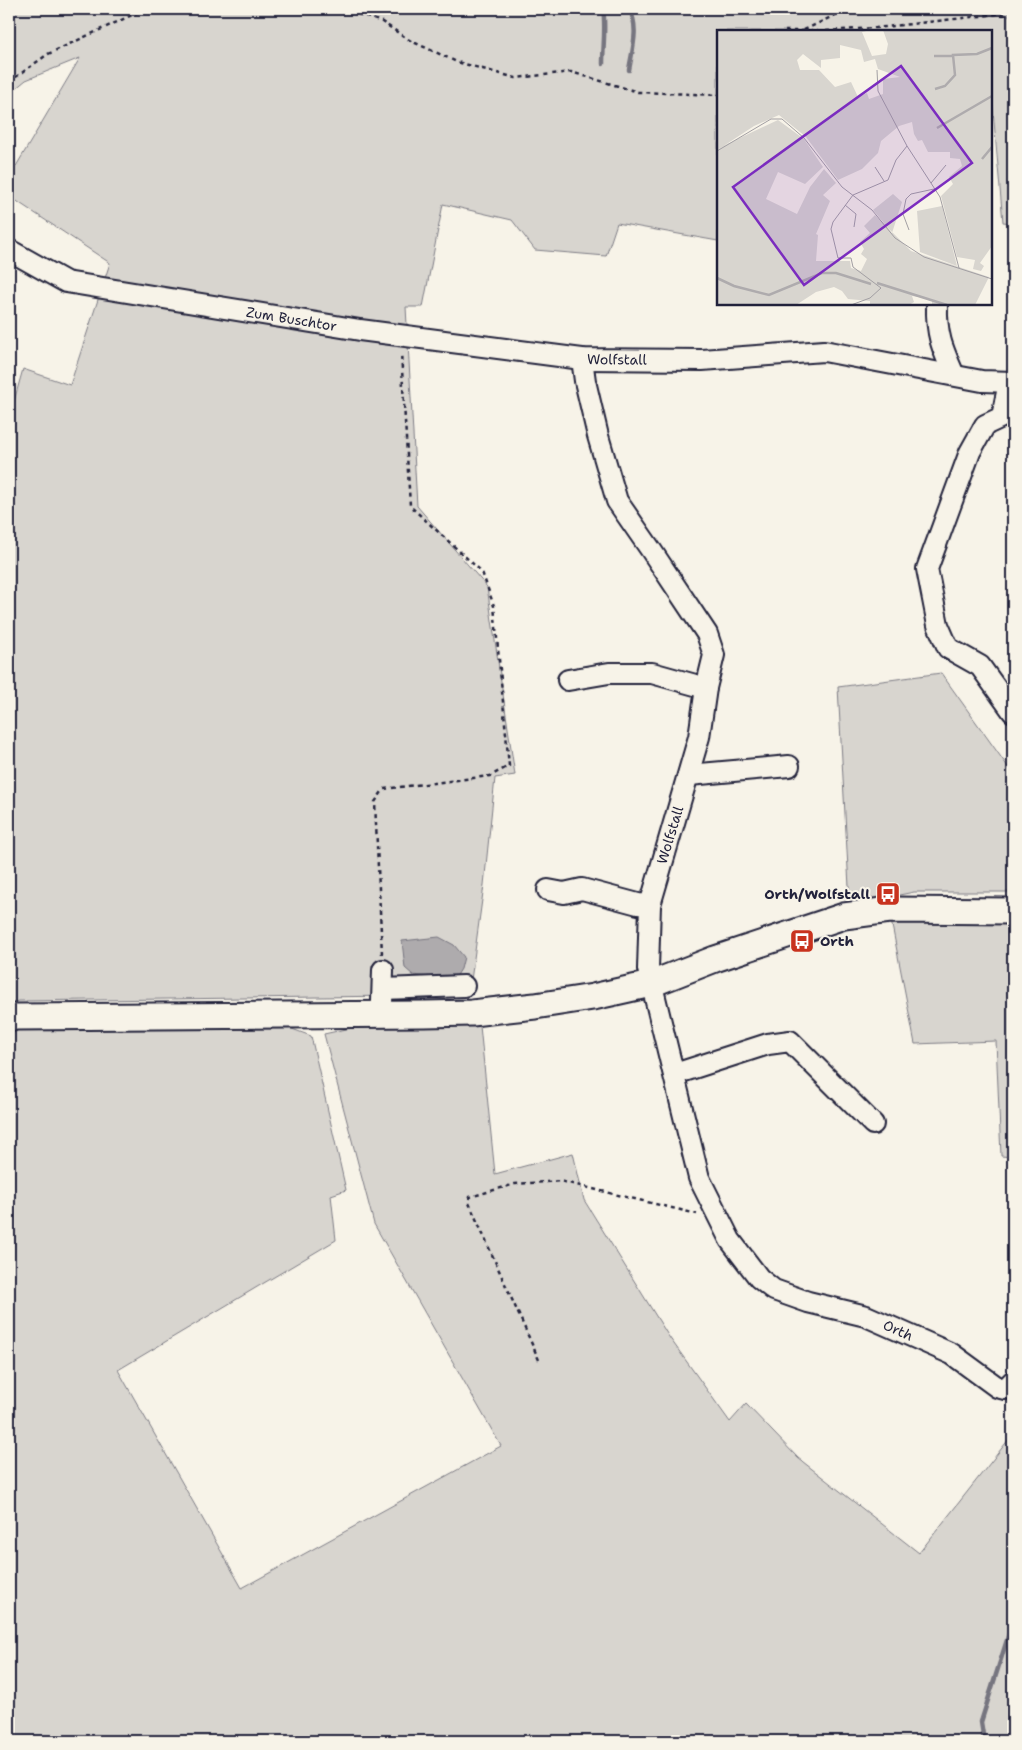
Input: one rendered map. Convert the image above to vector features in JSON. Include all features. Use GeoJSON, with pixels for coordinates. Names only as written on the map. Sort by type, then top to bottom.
{"type":"FeatureCollection","features":[{"type":"Feature","properties":{"kind":"main road"},"geometry":{"type":"LineString","coordinates":[[9,1019],[35,1017],[472,1013],[593,998],[651,984],[724,956],[844,916],[890,910],[1013,910]]}},
{"type":"Feature","properties":{"kind":"street","name":"Zum Buschtor"},"geometry":{"type":"LineString","coordinates":[[9,250],[66,282],[400,335],[582,358]]}},
{"type":"Feature","properties":{"kind":"street"},"geometry":{"type":"LineString","coordinates":[[937,305],[936,325],[942,348],[954,375]]}},
{"type":"Feature","properties":{"kind":"street","name":"Wolfstall"},"geometry":{"type":"LineString","coordinates":[[651,984],[648,969],[650,905],[699,737],[706,688],[714,655],[707,634],[617,501],[598,436],[585,381],[582,358],[702,360],[824,352],[954,375],[982,382],[1011,382]]}},
{"type":"Feature","properties":{"kind":"street"},"geometry":{"type":"LineString","coordinates":[[1011,382],[1002,416],[985,425],[970,452],[928,569],[938,625],[948,648],[980,666],[1013,712]]}},
{"type":"Feature","properties":{"kind":"street"},"geometry":{"type":"LineString","coordinates":[[568,680],[609,673],[652,674],[706,688]]}},
{"type":"Feature","properties":{"kind":"street"},"geometry":{"type":"LineString","coordinates":[[689,775],[789,766]]}},
{"type":"Feature","properties":{"kind":"street"},"geometry":{"type":"LineString","coordinates":[[548,890],[564,893],[582,889],[638,904],[650,905]]}},
{"type":"Feature","properties":{"kind":"street"},"geometry":{"type":"LineString","coordinates":[[381,1014],[383,979],[464,986]]}},
{"type":"Feature","properties":{"kind":"street","name":"Orth"},"geometry":{"type":"LineString","coordinates":[[651,984],[699,1178],[730,1240],[759,1278],[774,1290],[808,1302],[866,1316],[952,1354],[997,1387],[1005,1389],[1013,1380]]}},
{"type":"Feature","properties":{"kind":"street"},"geometry":{"type":"LineString","coordinates":[[674,1074],[768,1044],[790,1041],[873,1124]]}},
{"type":"Feature","properties":{"kind":"path"},"geometry":{"type":"LineString","coordinates":[[9,82],[48,54],[145,9]]}},
{"type":"Feature","properties":{"kind":"path"},"geometry":{"type":"LineString","coordinates":[[343,9],[382,22],[411,41],[457,62],[516,78],[571,72],[638,92],[717,93]]}},
{"type":"Feature","properties":{"kind":"path"},"geometry":{"type":"LineString","coordinates":[[804,30],[848,9]]}},
{"type":"Feature","properties":{"kind":"path"},"geometry":{"type":"LineString","coordinates":[[843,30],[998,14],[1013,15]]}},
{"type":"Feature","properties":{"kind":"path"},"geometry":{"type":"LineString","coordinates":[[383,979],[375,802],[384,789],[490,776],[509,766],[494,606],[482,572],[410,506],[400,335]]}},
{"type":"Feature","properties":{"kind":"path"},"geometry":{"type":"LineString","coordinates":[[539,1360],[469,1203],[470,1196],[515,1184],[560,1181],[700,1214],[716,1212]]}},
{"type":"Feature","properties":{"kind":"shaded area"},"geometry":{"type":"Polygon","coordinates":[[[9,9],[1013,9],[1013,223],[1003,222],[992,99],[992,30],[717,30],[717,241],[617,223],[606,256],[535,250],[512,220],[443,204],[423,307],[406,307],[417,506],[487,587],[515,775],[495,778],[484,885],[469,995],[19,1001],[9,1003],[9,419],[23,369],[70,385],[110,263],[9,196],[9,178],[80,58],[26,80],[9,94],[9,9]]]}},
{"type":"Feature","properties":{"kind":"shaded area"},"geometry":{"type":"Polygon","coordinates":[[[941,673],[1013,774],[1013,892],[914,892],[850,905],[838,687],[941,673]]]}},
{"type":"Feature","properties":{"kind":"shaded area"},"geometry":{"type":"Polygon","coordinates":[[[1013,918],[1013,1157],[1001,1156],[996,1041],[915,1044],[891,920],[1013,918]]]}},
{"type":"Feature","properties":{"kind":"shaded area"},"geometry":{"type":"Polygon","coordinates":[[[439,937],[454,945],[464,957],[461,969],[454,980],[413,975],[405,968],[402,941],[439,937]]]}},
{"type":"Feature","properties":{"kind":"shaded area"},"geometry":{"type":"Polygon","coordinates":[[[284,1026],[311,1036],[346,1190],[331,1195],[336,1240],[118,1370],[242,1588],[501,1446],[374,1224],[324,1034],[351,1028],[480,1026],[495,1174],[573,1153],[584,1200],[669,1337],[730,1422],[746,1404],[798,1458],[919,1553],[1013,1434],[1013,1741],[9,1741],[9,1033],[24,1029],[284,1026]]]}},
{"type":"Feature","properties":{"kind":"waterway"},"geometry":{"type":"LineString","coordinates":[[603,9],[603,64]]}},
{"type":"Feature","properties":{"kind":"waterway"},"geometry":{"type":"LineString","coordinates":[[629,9],[635,31],[629,70]]}},
{"type":"Feature","properties":{"kind":"waterway"},"geometry":{"type":"LineString","coordinates":[[984,1741],[981,1722],[1013,1621]]}},
{"type":"Feature","properties":{"kind":"place","name":"Orth/Wolfstall"},"geometry":{"type":"Point","coordinates":[888,894]}},
{"type":"Feature","properties":{"kind":"place","name":"Orth"},"geometry":{"type":"Point","coordinates":[802,941]}}]}
